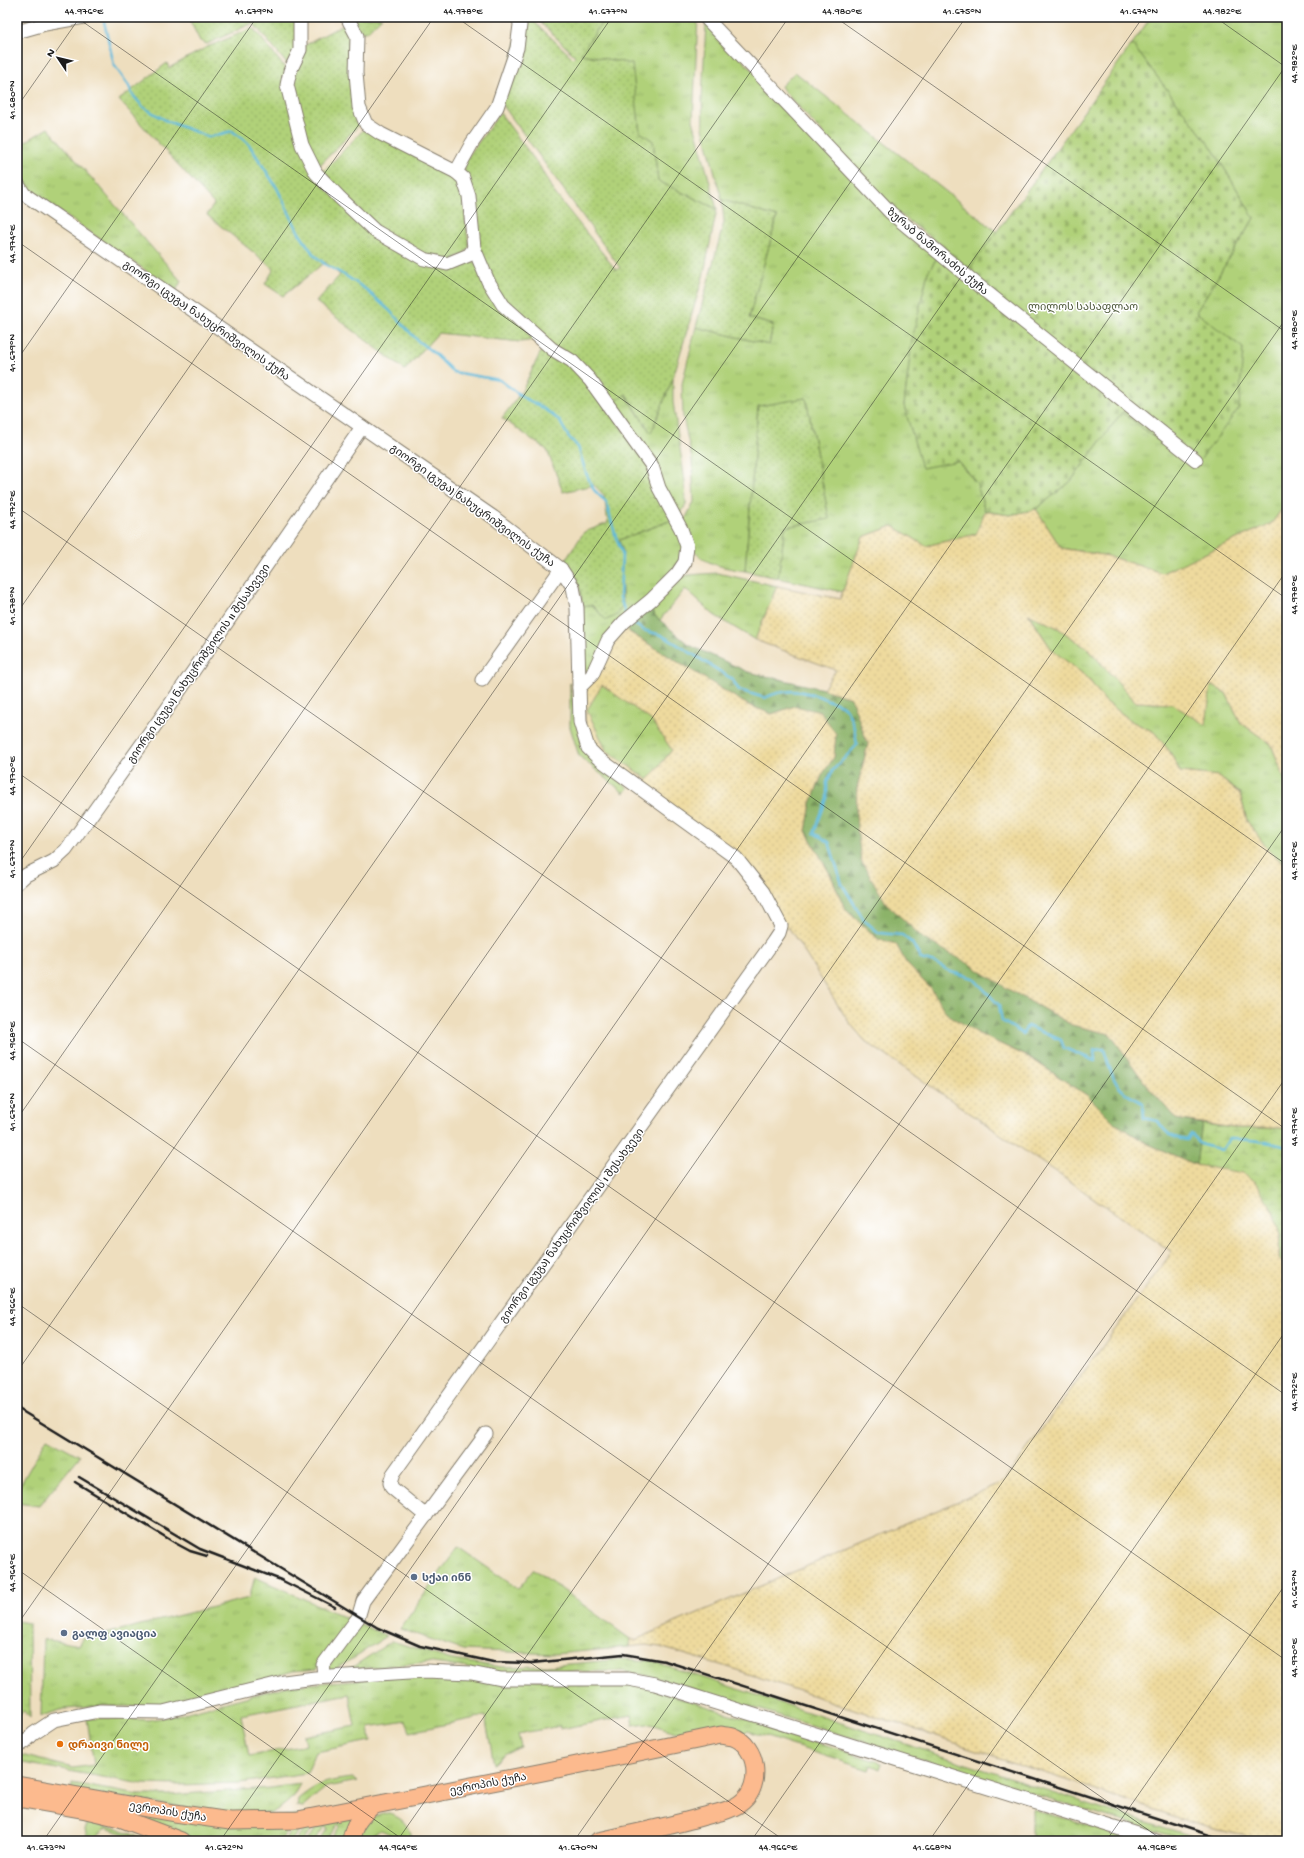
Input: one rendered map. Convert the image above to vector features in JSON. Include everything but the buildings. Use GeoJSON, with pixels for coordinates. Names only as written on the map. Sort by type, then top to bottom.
{"type":"FeatureCollection","features":[{"type":"Feature","properties":{"kind":"main road","name":"ევროპის ქუჩა"},"geometry":{"type":"LineString","coordinates":[[17,1785],[175,1813],[230,1821],[298,1820],[721,1735],[734,1737],[744,1744],[749,1751],[754,1761],[755,1774],[752,1789],[748,1796],[740,1804],[684,1822],[598,1841]]}},
{"type":"Feature","properties":{"kind":"main road","name":"ევროპის ქუჩა"},"geometry":{"type":"LineString","coordinates":[[17,1798],[86,1810],[120,1818],[182,1841]]}},
{"type":"Feature","properties":{"kind":"main road"},"geometry":{"type":"LineString","coordinates":[[351,1841],[352,1830],[357,1821],[372,1806]]}},
{"type":"Feature","properties":{"kind":"street"},"geometry":{"type":"LineString","coordinates":[[17,32],[45,24],[84,17]]}},
{"type":"Feature","properties":{"kind":"street"},"geometry":{"type":"LineString","coordinates":[[300,17],[300,50],[290,71],[287,85],[302,145],[316,173],[375,231],[424,259],[447,264],[469,256],[474,248]]}},
{"type":"Feature","properties":{"kind":"street"},"geometry":{"type":"LineString","coordinates":[[347,17],[357,36],[356,73],[359,106],[366,124],[381,134],[456,172],[463,178],[469,196],[474,248],[488,281],[503,305],[552,349],[572,361],[590,380],[610,406],[652,466],[659,488],[681,529],[687,546],[685,562],[677,574],[651,600],[624,622],[608,640],[592,675],[579,688]]}},
{"type":"Feature","properties":{"kind":"street"},"geometry":{"type":"LineString","coordinates":[[456,172],[472,143],[497,107],[517,48],[520,25],[518,17]]}},
{"type":"Feature","properties":{"kind":"street","name":"ზურაბ ნამორაძის ქუჩა"},"geometry":{"type":"LineString","coordinates":[[705,17],[891,213],[1196,460]]}},
{"type":"Feature","properties":{"kind":"street","name":"გიორგი (გუგა) ნახუცრიშვილის ქუჩა"},"geometry":{"type":"LineString","coordinates":[[17,183],[24,194],[493,517],[561,568],[573,587],[577,608],[580,722],[588,748],[604,762],[736,858],[763,892],[781,926]]}},
{"type":"Feature","properties":{"kind":"street","name":"გიორგი (გუგა) ნახუცრიშვილის II შესახვევი"},"geometry":{"type":"LineString","coordinates":[[17,883],[26,875],[54,861],[66,850],[167,709],[362,427]]}},
{"type":"Feature","properties":{"kind":"street"},"geometry":{"type":"LineString","coordinates":[[482,680],[561,568]]}},
{"type":"Feature","properties":{"kind":"street","name":"გიორგი (გუგა) ნახუცრიშვილის I შესახვევი"},"geometry":{"type":"LineString","coordinates":[[426,1516],[392,1488],[390,1483],[393,1474],[773,942],[779,933],[781,926]]}},
{"type":"Feature","properties":{"kind":"street"},"geometry":{"type":"LineString","coordinates":[[324,1677],[322,1665],[358,1618],[363,1601],[486,1434]]}},
{"type":"Feature","properties":{"kind":"street"},"geometry":{"type":"LineString","coordinates":[[17,1747],[54,1720],[99,1711],[164,1712],[284,1682],[324,1677],[426,1671],[471,1674],[501,1679],[628,1679],[655,1684],[1159,1841]]}},
{"type":"Feature","properties":{"kind":"green space"},"geometry":{"type":"Polygon","coordinates":[[[188,17],[297,17],[298,47],[287,64],[253,23],[207,44],[200,41],[188,17]]]}},
{"type":"Feature","properties":{"kind":"green space"},"geometry":{"type":"Polygon","coordinates":[[[351,17],[382,17],[367,32],[358,32],[351,17]]]}},
{"type":"Feature","properties":{"kind":"green space"},"geometry":{"type":"Polygon","coordinates":[[[522,17],[529,17],[573,58],[575,56],[535,17],[605,17],[581,54],[632,64],[640,132],[653,141],[658,181],[717,209],[704,273],[673,378],[651,433],[626,394],[612,404],[504,302],[480,255],[464,171],[467,158],[500,113],[540,167],[553,191],[616,270],[620,268],[502,104],[522,17]]]}},
{"type":"Feature","properties":{"kind":"green space"},"geometry":{"type":"Polygon","coordinates":[[[605,17],[698,17],[693,120],[717,209],[658,181],[653,141],[640,132],[631,64],[581,54],[605,17]]]}},
{"type":"Feature","properties":{"kind":"green space"},"geometry":{"type":"Polygon","coordinates":[[[1151,17],[1287,17],[1287,502],[1272,523],[1162,573],[1108,556],[1061,548],[1036,509],[1070,482],[1122,412],[1194,468],[1242,348],[1196,312],[1254,218],[1214,151],[1132,44],[1151,17]]]}},
{"type":"Feature","properties":{"kind":"green space"},"geometry":{"type":"Polygon","coordinates":[[[346,23],[353,40],[362,122],[318,167],[314,165],[292,87],[302,47],[346,23]]]}},
{"type":"Feature","properties":{"kind":"green space"},"geometry":{"type":"Polygon","coordinates":[[[706,23],[937,258],[928,272],[912,340],[904,406],[958,461],[977,484],[985,511],[976,534],[926,546],[893,526],[863,537],[843,592],[778,578],[785,527],[829,519],[806,398],[758,407],[745,571],[716,565],[702,558],[692,548],[682,525],[694,502],[692,459],[683,417],[682,384],[696,327],[769,345],[773,325],[749,318],[777,217],[722,200],[703,128],[702,98],[706,23]]]}},
{"type":"Feature","properties":{"kind":"green space"},"geometry":{"type":"Polygon","coordinates":[[[253,28],[286,69],[313,174],[409,255],[470,260],[476,263],[501,307],[587,379],[649,467],[672,520],[619,540],[623,551],[621,586],[623,605],[616,616],[606,620],[592,605],[583,606],[579,586],[565,561],[584,532],[608,523],[604,495],[594,485],[563,492],[547,450],[502,418],[522,391],[542,349],[534,340],[520,342],[438,333],[405,370],[316,302],[340,275],[325,262],[283,296],[265,284],[274,269],[207,215],[214,204],[119,100],[167,63],[169,68],[207,47],[253,28]]]}},
{"type":"Feature","properties":{"kind":"green space","name":"ლილოს სასაფლაო"},"geometry":{"type":"Polygon","coordinates":[[[1132,44],[1214,151],[1254,218],[1196,312],[1243,348],[1239,408],[1194,468],[1122,412],[1070,482],[1036,509],[1010,515],[985,511],[977,484],[958,461],[922,468],[904,406],[912,340],[928,272],[944,247],[969,269],[1132,44]]]}},
{"type":"Feature","properties":{"kind":"green space"},"geometry":{"type":"Polygon","coordinates":[[[795,72],[997,232],[969,269],[944,247],[890,207],[784,91],[781,86],[795,72]]]}},
{"type":"Feature","properties":{"kind":"green space"},"geometry":{"type":"Polygon","coordinates":[[[48,128],[181,281],[176,291],[28,190],[17,161],[17,147],[48,128]]]}},
{"type":"Feature","properties":{"kind":"green space"},"geometry":{"type":"Polygon","coordinates":[[[365,128],[461,180],[469,247],[464,254],[446,262],[424,257],[375,225],[322,173],[365,128]]]}},
{"type":"Feature","properties":{"kind":"green space"},"geometry":{"type":"Polygon","coordinates":[[[722,200],[777,217],[749,318],[773,325],[769,345],[696,327],[724,222],[722,200]]]}},
{"type":"Feature","properties":{"kind":"green space"},"geometry":{"type":"Polygon","coordinates":[[[673,378],[673,402],[685,482],[686,504],[678,519],[612,404],[625,394],[651,433],[673,378]]]}},
{"type":"Feature","properties":{"kind":"green space"},"geometry":{"type":"Polygon","coordinates":[[[806,398],[829,519],[785,527],[778,578],[745,571],[758,406],[806,398]]]}},
{"type":"Feature","properties":{"kind":"green space"},"geometry":{"type":"Polygon","coordinates":[[[672,520],[684,546],[682,560],[590,669],[583,672],[583,606],[592,605],[606,620],[623,605],[619,540],[672,520]]]}},
{"type":"Feature","properties":{"kind":"green space"},"geometry":{"type":"Polygon","coordinates":[[[717,573],[777,586],[755,640],[714,615],[685,589],[660,620],[655,616],[652,607],[675,581],[688,575],[717,573]]]}},
{"type":"Feature","properties":{"kind":"green space"},"geometry":{"type":"Polygon","coordinates":[[[652,607],[655,616],[689,645],[748,672],[823,689],[851,698],[868,744],[857,788],[856,817],[971,965],[1008,989],[1072,1025],[1110,1034],[1145,1083],[1176,1119],[1202,1124],[1196,1165],[1148,1144],[1116,1124],[1088,1096],[1031,1058],[979,1034],[945,1013],[932,990],[906,963],[896,944],[878,939],[845,909],[831,876],[806,831],[811,803],[822,775],[834,757],[836,734],[795,706],[772,714],[748,705],[629,632],[626,623],[652,607]]]}},
{"type":"Feature","properties":{"kind":"green space"},"geometry":{"type":"Polygon","coordinates":[[[1028,613],[1058,628],[1089,650],[1136,702],[1172,704],[1206,724],[1211,685],[1226,693],[1241,723],[1271,744],[1287,785],[1287,866],[1269,851],[1247,821],[1240,793],[1218,776],[1180,772],[1170,752],[1154,732],[1133,722],[1105,701],[1087,677],[1052,650],[1028,613]]]}},
{"type":"Feature","properties":{"kind":"green space"},"geometry":{"type":"Polygon","coordinates":[[[570,683],[579,734],[628,788],[624,793],[579,756],[570,727],[570,683]]]}},
{"type":"Feature","properties":{"kind":"green space"},"geometry":{"type":"Polygon","coordinates":[[[602,684],[651,720],[672,750],[648,780],[606,750],[587,710],[602,684]]]}},
{"type":"Feature","properties":{"kind":"green space"},"geometry":{"type":"Polygon","coordinates":[[[1202,1124],[1233,1128],[1284,1128],[1287,1130],[1287,1268],[1279,1259],[1280,1231],[1196,1165],[1202,1124]]]}},
{"type":"Feature","properties":{"kind":"green space"},"geometry":{"type":"Polygon","coordinates":[[[47,1438],[80,1456],[39,1506],[17,1503],[17,1491],[47,1438]]]}},
{"type":"Feature","properties":{"kind":"green space"},"geometry":{"type":"Polygon","coordinates":[[[458,1547],[518,1589],[534,1569],[630,1639],[629,1647],[555,1654],[463,1650],[400,1629],[458,1547]]]}},
{"type":"Feature","properties":{"kind":"green space"},"geometry":{"type":"Polygon","coordinates":[[[255,1577],[351,1620],[317,1669],[293,1671],[177,1705],[155,1707],[105,1706],[64,1709],[41,1716],[43,1639],[80,1645],[82,1638],[92,1637],[249,1598],[255,1577]]]}},
{"type":"Feature","properties":{"kind":"green space"},"geometry":{"type":"Polygon","coordinates":[[[17,1621],[29,1623],[30,1718],[24,1711],[17,1715],[17,1621]]]}},
{"type":"Feature","properties":{"kind":"green space"},"geometry":{"type":"Polygon","coordinates":[[[358,1623],[387,1636],[333,1671],[330,1670],[328,1667],[358,1623]]]}},
{"type":"Feature","properties":{"kind":"green space"},"geometry":{"type":"Polygon","coordinates":[[[392,1641],[452,1660],[502,1667],[548,1666],[623,1659],[652,1661],[1098,1807],[1208,1841],[1187,1841],[654,1677],[622,1671],[501,1673],[427,1662],[348,1670],[392,1641]]]}},
{"type":"Feature","properties":{"kind":"green space"},"geometry":{"type":"Polygon","coordinates":[[[411,1675],[618,1683],[653,1689],[882,1763],[880,1769],[871,1765],[869,1770],[748,1731],[741,1736],[686,1735],[647,1723],[633,1725],[631,1715],[560,1729],[560,1726],[518,1734],[521,1747],[504,1754],[494,1764],[485,1716],[410,1732],[406,1721],[369,1727],[371,1741],[316,1752],[307,1773],[240,1783],[179,1785],[142,1784],[17,1762],[17,1754],[73,1768],[94,1765],[87,1719],[106,1718],[149,1720],[173,1716],[288,1686],[411,1675]],[[349,1694],[241,1715],[249,1756],[306,1745],[304,1736],[355,1726],[349,1694]]]}},
{"type":"Feature","properties":{"kind":"green space"},"geometry":{"type":"Polygon","coordinates":[[[353,1778],[358,1781],[326,1787],[303,1807],[297,1806],[298,1799],[324,1783],[353,1778]]]}},
{"type":"Feature","properties":{"kind":"green space"},"geometry":{"type":"Polygon","coordinates":[[[72,1783],[138,1795],[169,1795],[271,1788],[300,1784],[292,1798],[272,1813],[226,1814],[71,1790],[72,1783]]]}},
{"type":"Feature","properties":{"kind":"green space"},"geometry":{"type":"Polygon","coordinates":[[[1032,1809],[1139,1841],[1032,1841],[1032,1809]]]}},
{"type":"Feature","properties":{"kind":"green space"},"geometry":{"type":"Polygon","coordinates":[[[383,1813],[399,1818],[403,1821],[409,1830],[411,1841],[392,1841],[390,1834],[381,1830],[375,1833],[373,1841],[358,1841],[362,1827],[369,1820],[383,1813]]]}},
{"type":"Feature","properties":{"kind":"green space"},"geometry":{"type":"Polygon","coordinates":[[[123,1814],[169,1816],[354,1816],[347,1841],[330,1841],[340,1826],[338,1824],[326,1841],[319,1841],[328,1828],[325,1826],[314,1841],[307,1841],[315,1830],[313,1828],[303,1841],[295,1841],[302,1831],[300,1829],[291,1841],[284,1841],[290,1833],[288,1831],[280,1841],[196,1841],[123,1814]]]}},
{"type":"Feature","properties":{"kind":"green space"},"geometry":{"type":"Polygon","coordinates":[[[88,1823],[118,1828],[146,1841],[106,1828],[96,1837],[97,1841],[88,1841],[85,1829],[88,1823]]]}},
{"type":"Feature","properties":{"kind":"sand"},"geometry":{"type":"Polygon","coordinates":[[[1287,502],[1287,785],[1271,744],[1241,723],[1226,693],[1211,685],[1206,725],[1172,704],[1136,702],[1089,650],[1058,628],[1028,614],[1052,650],[1087,677],[1105,701],[1133,722],[1154,732],[1170,752],[1180,772],[1218,776],[1240,794],[1247,821],[1269,851],[1287,866],[1287,1130],[1284,1128],[1233,1128],[1176,1119],[1145,1083],[1110,1034],[1072,1025],[1008,989],[971,965],[924,939],[886,903],[861,861],[856,817],[857,788],[868,744],[851,698],[823,689],[836,670],[755,640],[777,586],[840,599],[863,537],[893,526],[926,546],[976,534],[985,511],[1010,515],[1036,509],[1061,548],[1108,556],[1162,573],[1272,523],[1287,502]]]}},
{"type":"Feature","properties":{"kind":"sand"},"geometry":{"type":"Polygon","coordinates":[[[626,623],[629,632],[748,705],[772,714],[795,706],[821,712],[836,734],[834,757],[822,775],[811,803],[806,831],[831,876],[845,909],[878,939],[896,944],[906,963],[932,990],[946,1013],[979,1034],[1030,1058],[1088,1096],[1116,1124],[1148,1144],[1196,1165],[1242,1173],[1256,1184],[1274,1211],[1280,1231],[1279,1259],[1287,1268],[1287,1841],[1266,1841],[1206,1827],[731,1668],[660,1647],[646,1645],[629,1647],[630,1639],[635,1640],[1003,1482],[1172,1252],[865,1041],[848,1021],[789,928],[783,928],[768,892],[595,750],[586,736],[584,692],[610,644],[626,623]],[[602,685],[587,710],[606,750],[648,780],[672,750],[651,720],[602,685]]]}},
{"type":"Feature","properties":{"kind":"waterway"},"geometry":{"type":"LineString","coordinates":[[103,17],[114,65],[129,86],[132,94],[143,107],[167,121],[209,137],[232,131],[248,143],[277,188],[299,233],[314,255],[326,265],[364,288],[389,310],[418,341],[435,354],[453,372],[500,380],[524,398],[540,406],[559,420],[568,436],[578,447],[586,473],[594,490],[606,502],[622,553],[620,597],[626,616]]}},
{"type":"Feature","properties":{"kind":"waterway"},"geometry":{"type":"LineString","coordinates":[[630,621],[643,630],[661,635],[732,679],[739,690],[765,698],[781,692],[789,691],[806,693],[837,703],[844,707],[852,720],[857,745],[833,770],[827,782],[827,798],[814,833],[829,842],[842,884],[864,920],[879,933],[902,935],[912,943],[921,959],[935,963],[951,972],[973,978],[999,1005],[1002,1021],[1023,1034],[1027,1026],[1061,1040],[1064,1048],[1095,1061],[1094,1050],[1104,1049],[1109,1068],[1120,1088],[1133,1098],[1143,1103],[1144,1118],[1158,1121],[1173,1137],[1187,1140],[1191,1134],[1203,1145],[1222,1150],[1229,1139],[1243,1139],[1273,1143],[1287,1147]]}},
{"type":"Feature","properties":{"kind":"railway"},"geometry":{"type":"LineString","coordinates":[[17,1408],[378,1628],[420,1646],[493,1662],[532,1663],[623,1654],[665,1661],[1228,1841]]}},
{"type":"Feature","properties":{"kind":"railway"},"geometry":{"type":"LineString","coordinates":[[79,1477],[200,1549],[281,1580],[335,1607]]}},
{"type":"Feature","properties":{"kind":"railway"},"geometry":{"type":"LineString","coordinates":[[75,1482],[177,1544],[190,1551],[207,1556]]}},
{"type":"Feature","properties":{"kind":"place","name":"სქაი ინნ"},"geometry":{"type":"Point","coordinates":[414,1577]}},
{"type":"Feature","properties":{"kind":"place","name":"გალფ ავიაცია"},"geometry":{"type":"Point","coordinates":[64,1633]}},
{"type":"Feature","properties":{"kind":"place","name":"დრაივი ნილე"},"geometry":{"type":"Point","coordinates":[60,1744]}}]}
